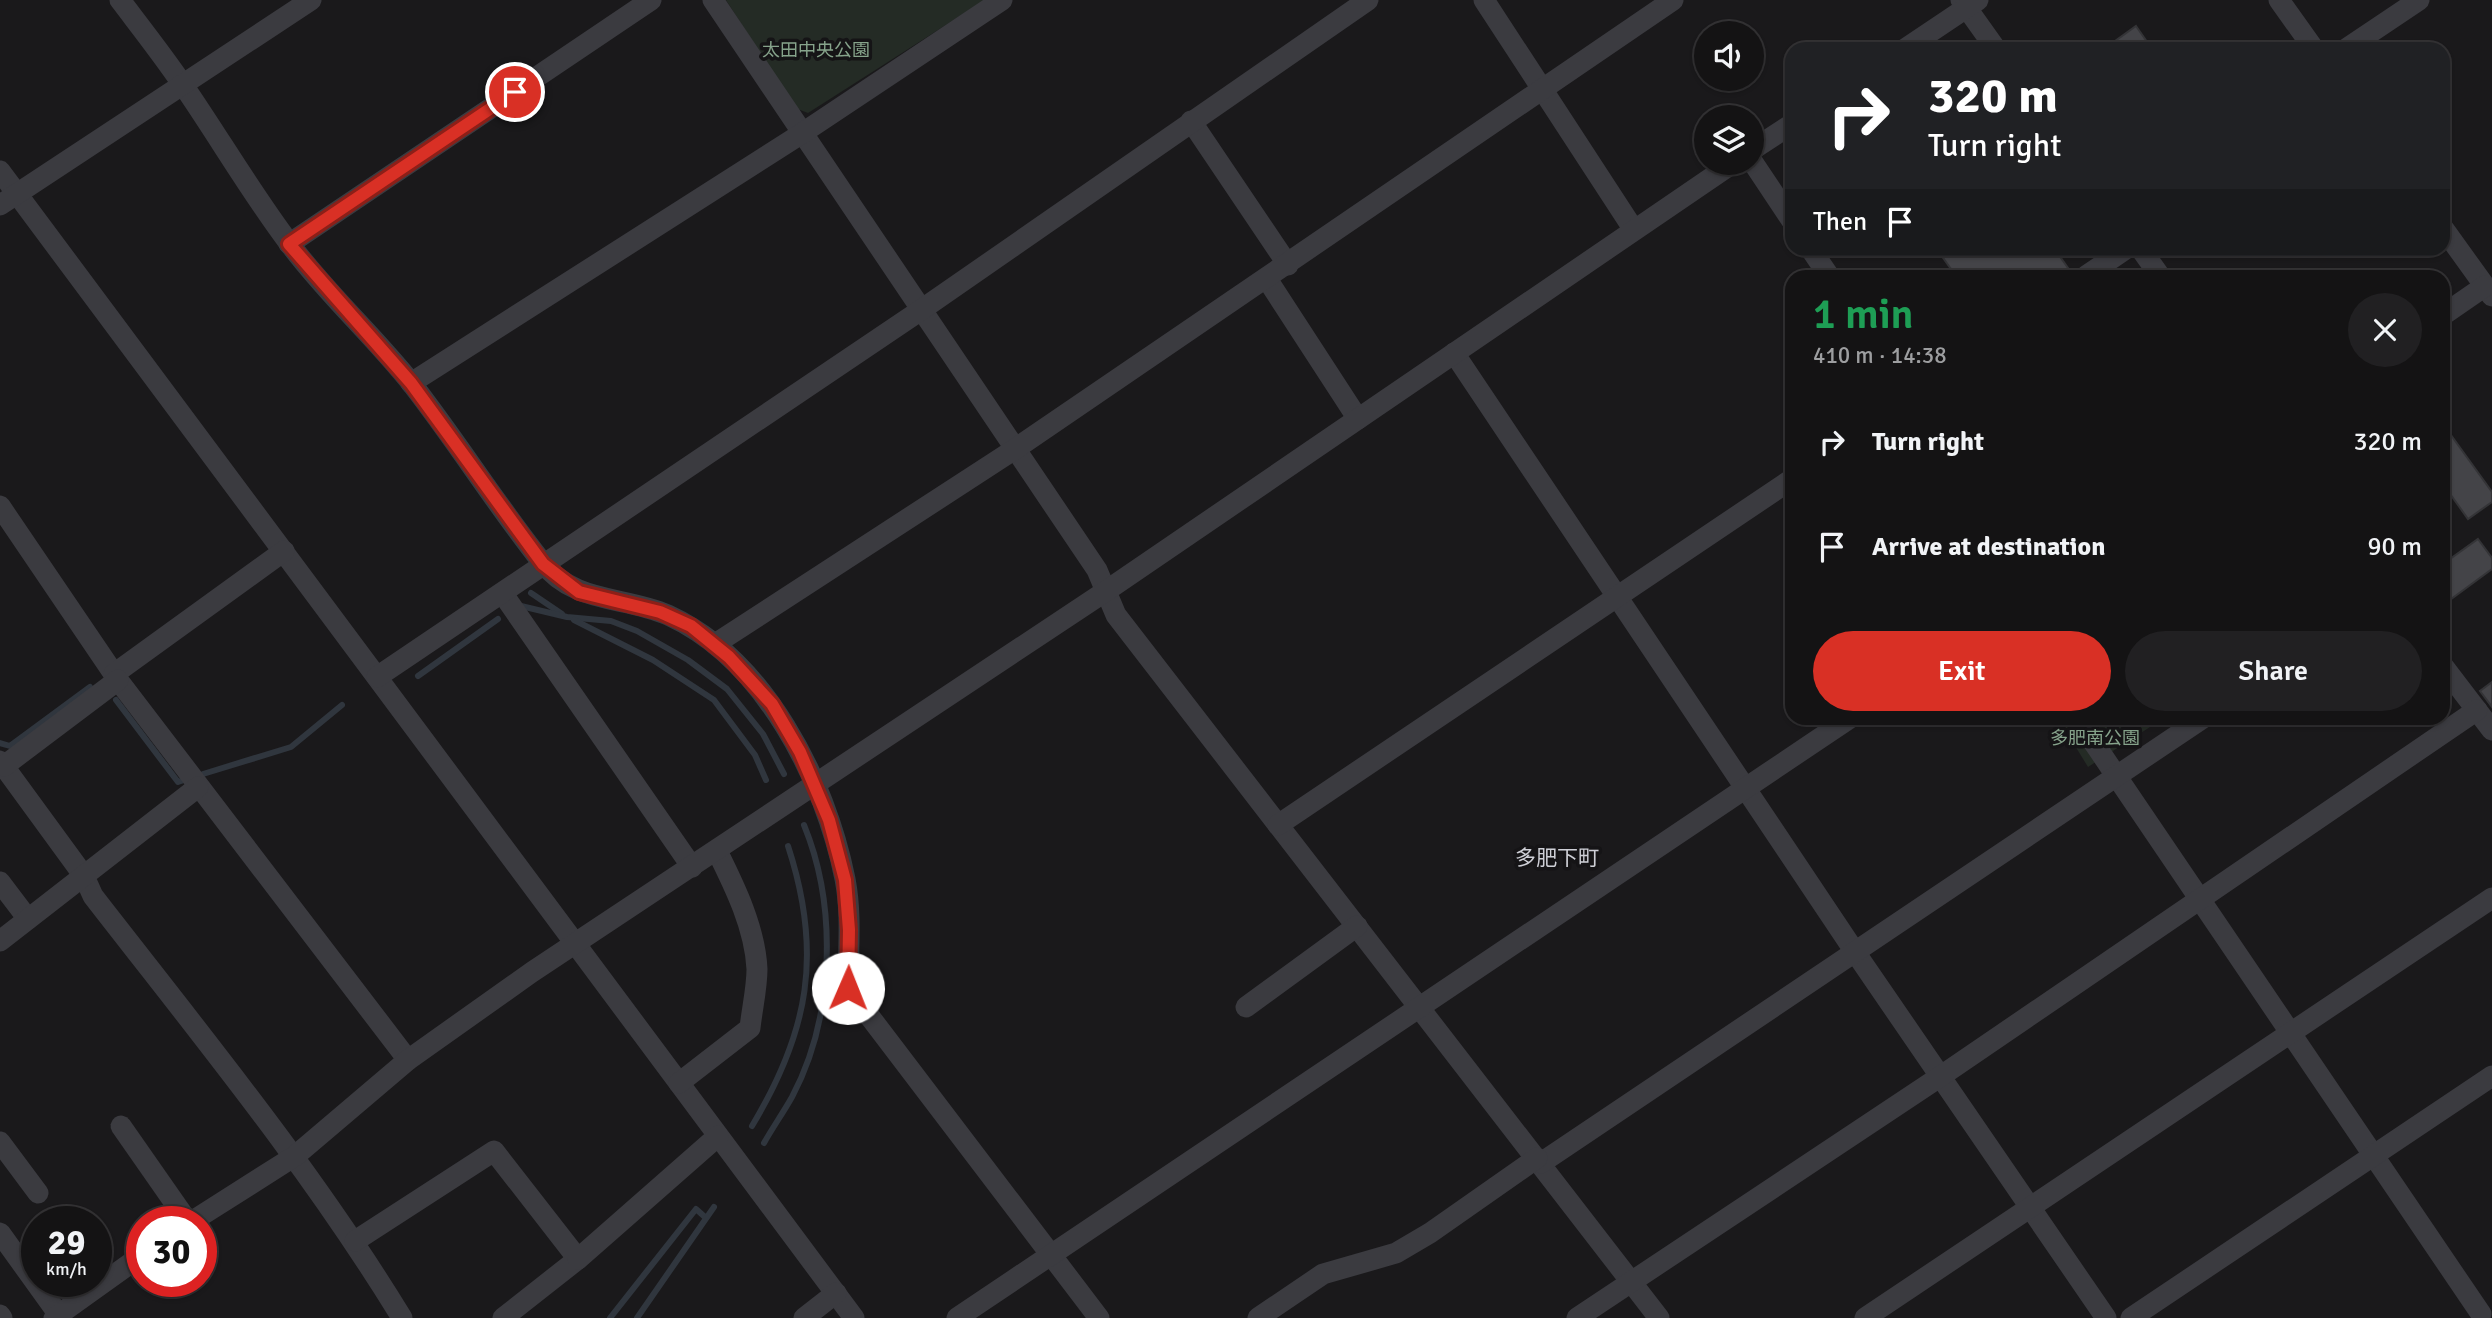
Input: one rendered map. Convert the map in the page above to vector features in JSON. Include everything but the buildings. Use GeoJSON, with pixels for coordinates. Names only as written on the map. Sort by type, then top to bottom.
{"type":"FeatureCollection","features":[{"type":"Feature","properties":{"kind":"street"},"geometry":{"type":"LineString","coordinates":[[120,0],[183,85],[289,244],[411,383],[543,564],[579,592],[660,612],[691,626],[715,644],[772,704],[800,752],[829,820],[845,880],[849,930],[848,988],[1049,1257],[1099,1318]]}},
{"type":"Feature","properties":{"kind":"street"},"geometry":{"type":"LineString","coordinates":[[8,199],[311,0]]}},
{"type":"Feature","properties":{"kind":"street"},"geometry":{"type":"LineString","coordinates":[[289,244],[651,0]]}},
{"type":"Feature","properties":{"kind":"street"},"geometry":{"type":"LineString","coordinates":[[713,0],[1097,570],[1116,615],[1660,1318]]}},
{"type":"Feature","properties":{"kind":"street"},"geometry":{"type":"LineString","coordinates":[[411,383],[802,134],[1002,0]]}},
{"type":"Feature","properties":{"kind":"street"},"geometry":{"type":"LineString","coordinates":[[377,677],[921,310],[1368,0]]}},
{"type":"Feature","properties":{"kind":"street"},"geometry":{"type":"LineString","coordinates":[[1484,0],[1634,230]]}},
{"type":"Feature","properties":{"kind":"street"},"geometry":{"type":"LineString","coordinates":[[715,644],[1016,449],[1673,0]]}},
{"type":"Feature","properties":{"kind":"street"},"geometry":{"type":"LineString","coordinates":[[2279,0],[2309,42]]}},
{"type":"Feature","properties":{"kind":"street"},"geometry":{"type":"LineString","coordinates":[[2356,42],[2418,0]]}},
{"type":"Feature","properties":{"kind":"street"},"geometry":{"type":"LineString","coordinates":[[1915,42],[1969,3],[1992,42]]}},
{"type":"Feature","properties":{"kind":"street"},"geometry":{"type":"LineString","coordinates":[[1191,121],[1288,265]]}},
{"type":"Feature","properties":{"kind":"street"},"geometry":{"type":"LineString","coordinates":[[1764,142],[1785,129]]}},
{"type":"Feature","properties":{"kind":"street"},"geometry":{"type":"LineString","coordinates":[[0,171],[8,199],[284,551],[854,1318]]}},
{"type":"Feature","properties":{"kind":"street"},"geometry":{"type":"LineString","coordinates":[[215,1206],[295,1156],[408,1060],[575,943],[1106,591],[1715,175]]}},
{"type":"Feature","properties":{"kind":"street"},"geometry":{"type":"LineString","coordinates":[[1761,175],[1785,210]]}},
{"type":"Feature","properties":{"kind":"street"},"geometry":{"type":"LineString","coordinates":[[2450,238],[2489,291],[2450,311]]}},
{"type":"Feature","properties":{"kind":"street"},"geometry":{"type":"LineString","coordinates":[[2095,270],[2115,256]]}},
{"type":"Feature","properties":{"kind":"street"},"geometry":{"type":"LineString","coordinates":[[1267,279],[1358,419]]}},
{"type":"Feature","properties":{"kind":"street"},"geometry":{"type":"LineString","coordinates":[[1454,354],[1855,952],[2106,1318]]}},
{"type":"Feature","properties":{"kind":"street"},"geometry":{"type":"LineString","coordinates":[[1278,825],[1785,484]]}},
{"type":"Feature","properties":{"kind":"street"},"geometry":{"type":"LineString","coordinates":[[3,515],[116,677],[198,788],[408,1060]]}},
{"type":"Feature","properties":{"kind":"street"},"geometry":{"type":"LineString","coordinates":[[284,551],[2,764],[84,876],[93,896],[295,1156],[355,1241],[402,1318]]}},
{"type":"Feature","properties":{"kind":"street"},"geometry":{"type":"LineString","coordinates":[[503,594],[692,867]]}},
{"type":"Feature","properties":{"kind":"street"},"geometry":{"type":"LineString","coordinates":[[2450,675],[2492,730]]}},
{"type":"Feature","properties":{"kind":"street"},"geometry":{"type":"LineString","coordinates":[[1577,1318],[1941,1076],[2477,710]]}},
{"type":"Feature","properties":{"kind":"street"},"geometry":{"type":"LineString","coordinates":[[957,1318],[1840,725]]}},
{"type":"Feature","properties":{"kind":"street"},"geometry":{"type":"LineString","coordinates":[[2082,725],[2373,1157],[2483,1312]]}},
{"type":"Feature","properties":{"kind":"street"},"geometry":{"type":"LineString","coordinates":[[1258,1318],[1323,1274],[1396,1253],[1430,1233],[2192,725]]}},
{"type":"Feature","properties":{"kind":"street"},"geometry":{"type":"LineString","coordinates":[[0,941],[198,788]]}},
{"type":"Feature","properties":{"kind":"street"},"geometry":{"type":"LineString","coordinates":[[679,1083],[750,1028],[757,971],[753,939],[732,881],[717,851]]}},
{"type":"Feature","properties":{"kind":"street"},"geometry":{"type":"LineString","coordinates":[[0,882],[28,919]]}},
{"type":"Feature","properties":{"kind":"street"},"geometry":{"type":"LineString","coordinates":[[1865,1318],[2492,898]]}},
{"type":"Feature","properties":{"kind":"street"},"geometry":{"type":"LineString","coordinates":[[1246,1007],[1357,926]]}},
{"type":"Feature","properties":{"kind":"street"},"geometry":{"type":"LineString","coordinates":[[2131,1318],[2492,1076]]}},
{"type":"Feature","properties":{"kind":"street"},"geometry":{"type":"LineString","coordinates":[[121,1126],[178,1206]]}},
{"type":"Feature","properties":{"kind":"street"},"geometry":{"type":"LineString","coordinates":[[503,1318],[578,1259],[718,1136]]}},
{"type":"Feature","properties":{"kind":"street"},"geometry":{"type":"LineString","coordinates":[[0,1142],[38,1194]]}},
{"type":"Feature","properties":{"kind":"street"},"geometry":{"type":"LineString","coordinates":[[355,1241],[494,1151],[578,1259]]}},
{"type":"Feature","properties":{"kind":"street"},"geometry":{"type":"LineString","coordinates":[[0,1233],[56,1316],[126,1266]]}},
{"type":"Feature","properties":{"kind":"street"},"geometry":{"type":"LineString","coordinates":[[804,1318],[836,1293]]}},
{"type":"Feature","properties":{"kind":"green space","name":"太田中央公園"},"geometry":{"type":"Polygon","coordinates":[[[726,0],[985,0],[808,113],[795,108],[726,0]]]}},
{"type":"Feature","properties":{"kind":"green space","name":"多肥南公園"},"geometry":{"type":"Polygon","coordinates":[[[2062,725],[2153,725],[2088,767],[2062,725]]]}},
{"type":"Feature","properties":{"kind":"waterway"},"geometry":{"type":"LineString","coordinates":[[531,593],[562,614]]}},
{"type":"Feature","properties":{"kind":"waterway"},"geometry":{"type":"LineString","coordinates":[[521,606],[567,617],[611,621],[637,631],[688,660],[727,689],[763,734],[784,774]]}},
{"type":"Feature","properties":{"kind":"waterway"},"geometry":{"type":"LineString","coordinates":[[418,676],[498,619]]}},
{"type":"Feature","properties":{"kind":"waterway"},"geometry":{"type":"LineString","coordinates":[[574,620],[653,660],[714,700],[755,755],[766,780]]}},
{"type":"Feature","properties":{"kind":"waterway"},"geometry":{"type":"LineString","coordinates":[[0,743],[10,746],[90,687]]}},
{"type":"Feature","properties":{"kind":"waterway"},"geometry":{"type":"LineString","coordinates":[[116,700],[178,782],[184,780]]}},
{"type":"Feature","properties":{"kind":"waterway"},"geometry":{"type":"LineString","coordinates":[[203,774],[291,747],[342,705]]}},
{"type":"Feature","properties":{"kind":"waterway"},"geometry":{"type":"LineString","coordinates":[[764,1143],[792,1097],[806,1066],[823,998],[826,927],[815,857],[804,825]]}},
{"type":"Feature","properties":{"kind":"waterway"},"geometry":{"type":"LineString","coordinates":[[752,1126],[787,1057],[798,1024],[804,990],[807,957],[805,922],[799,885],[788,846]]}},
{"type":"Feature","properties":{"kind":"waterway"},"geometry":{"type":"LineString","coordinates":[[637,1318],[714,1207]]}},
{"type":"Feature","properties":{"kind":"waterway"},"geometry":{"type":"LineString","coordinates":[[610,1318],[696,1209],[706,1218]]}},
{"type":"Feature","properties":{"kind":"district","name":"多肥下町"},"geometry":{"type":"Point","coordinates":[1557,858]}},
{"type":"Feature","properties":{"kind":"route"},"geometry":{"type":"LineString","coordinates":[[515,92],[289,244],[411,383],[543,564],[560,580],[579,592],[660,612],[691,626],[729,657],[772,704],[800,752],[829,820],[845,880],[849,930],[848,988]]}}]}
